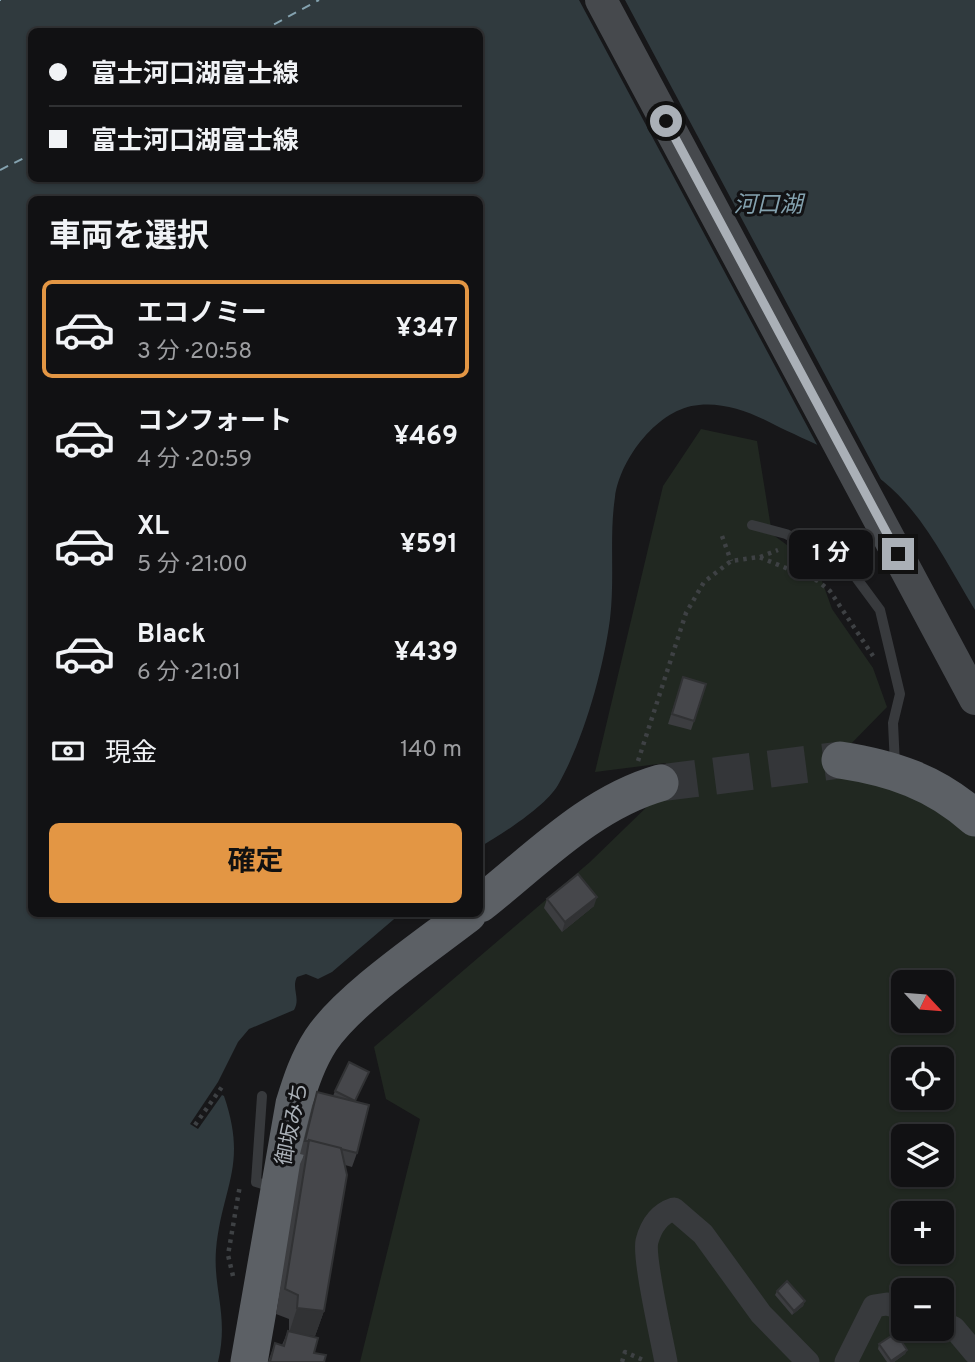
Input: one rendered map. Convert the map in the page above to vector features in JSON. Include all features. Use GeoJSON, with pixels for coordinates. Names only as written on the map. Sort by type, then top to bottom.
{"type":"FeatureCollection","features":[{"type":"Feature","properties":{"kind":"highway"},"geometry":{"type":"LineString","coordinates":[[840,760],[896,771],[933,787],[975,818]]}},
{"type":"Feature","properties":{"kind":"highway"},"geometry":{"type":"LineString","coordinates":[[483,902],[603,806],[634,790],[645,776]]}},
{"type":"Feature","properties":{"kind":"highway","name":"御坂みち"},"geometry":{"type":"LineString","coordinates":[[249,1362],[294,1104],[304,1069],[323,1038],[350,1008],[464,917]]}},
{"type":"Feature","properties":{"kind":"main road"},"geometry":{"type":"LineString","coordinates":[[601,0],[975,699]]}},
{"type":"Feature","properties":{"kind":"street"},"geometry":{"type":"LineString","coordinates":[[666,1362],[646,1244],[653,1224],[665,1212],[674,1209],[703,1234],[761,1314],[808,1362]]}},
{"type":"Feature","properties":{"kind":"street"},"geometry":{"type":"LineString","coordinates":[[846,1362],[874,1307],[891,1305]]}},
{"type":"Feature","properties":{"kind":"street"},"geometry":{"type":"LineString","coordinates":[[954,1328],[975,1353]]}},
{"type":"Feature","properties":{"kind":"lane"},"geometry":{"type":"LineString","coordinates":[[752,525],[786,534],[846,564],[880,610],[900,694],[893,723],[896,771]]}},
{"type":"Feature","properties":{"kind":"lane"},"geometry":{"type":"LineString","coordinates":[[262,1096],[256,1182],[280,1189]]}},
{"type":"Feature","properties":{"kind":"path"},"geometry":{"type":"LineString","coordinates":[[722,536],[731,561]]}},
{"type":"Feature","properties":{"kind":"path"},"geometry":{"type":"LineString","coordinates":[[645,776],[638,761],[653,722],[686,613],[704,582],[731,561],[759,557],[818,581],[830,591],[877,663]]}},
{"type":"Feature","properties":{"kind":"path"},"geometry":{"type":"LineString","coordinates":[[195,1125],[224,1084]]}},
{"type":"Feature","properties":{"kind":"path"},"geometry":{"type":"LineString","coordinates":[[622,1362],[625,1352],[648,1362]]}},
{"type":"Feature","properties":{"kind":"shaded area"},"geometry":{"type":"Polygon","coordinates":[[[701,429],[757,441],[772,534],[817,567],[832,609],[873,668],[887,707],[846,749],[975,830],[975,1362],[360,1362],[420,1119],[386,1099],[374,1047],[590,862],[657,797],[666,763],[595,772],[663,486],[701,429]]]}},
{"type":"Feature","properties":{"kind":"water","name":"河口湖"},"geometry":{"type":"Polygon","coordinates":[[[0,0],[975,0],[975,610],[911,509],[898,494],[873,474],[766,421],[728,407],[699,405],[669,415],[656,425],[633,452],[618,482],[613,512],[611,604],[607,639],[591,704],[576,747],[552,793],[522,819],[483,845],[483,196],[28,196],[28,917],[396,917],[332,972],[318,979],[306,974],[297,977],[297,1001],[294,1010],[249,1029],[238,1042],[218,1082],[190,1124],[198,1129],[222,1095],[224,1096],[231,1120],[234,1159],[216,1250],[222,1331],[218,1362],[0,1362],[0,0]]]}},
{"type":"Feature","properties":{"kind":"pier"},"geometry":{"type":"Polygon","coordinates":[[[579,0],[625,0],[887,491],[880,483],[821,452],[579,0]]]}},
{"type":"Feature","properties":{"kind":"building"},"geometry":{"type":"Polygon","coordinates":[[[683,677],[706,684],[694,721],[672,714],[683,677]]]}},
{"type":"Feature","properties":{"kind":"building"},"geometry":{"type":"Polygon","coordinates":[[[578,874],[597,897],[565,922],[547,899],[578,874]]]}},
{"type":"Feature","properties":{"kind":"building"},"geometry":{"type":"Polygon","coordinates":[[[349,1062],[369,1072],[355,1101],[335,1091],[349,1062]]]}},
{"type":"Feature","properties":{"kind":"building"},"geometry":{"type":"Polygon","coordinates":[[[317,1092],[369,1105],[357,1153],[305,1141],[317,1092]]]}},
{"type":"Feature","properties":{"kind":"building"},"geometry":{"type":"Polygon","coordinates":[[[309,1140],[341,1148],[347,1175],[324,1311],[297,1308],[298,1295],[285,1289],[309,1140]]]}},
{"type":"Feature","properties":{"kind":"building"},"geometry":{"type":"Polygon","coordinates":[[[787,1281],[805,1301],[794,1311],[777,1291],[787,1281]]]}},
{"type":"Feature","properties":{"kind":"building"},"geometry":{"type":"Polygon","coordinates":[[[288,1331],[318,1338],[314,1353],[326,1355],[324,1362],[270,1362],[275,1343],[284,1346],[288,1331]]]}},
{"type":"Feature","properties":{"kind":"building"},"geometry":{"type":"Polygon","coordinates":[[[891,1336],[891,1341],[901,1341],[907,1350],[891,1361],[879,1344],[891,1336]]]}},
{"type":"Feature","properties":{"kind":"ferry route"},"geometry":{"type":"LineString","coordinates":[[267,28],[319,0]]}},
{"type":"Feature","properties":{"kind":"ferry route"},"geometry":{"type":"LineString","coordinates":[[0,170],[28,156]]}},
{"type":"Feature","properties":{"kind":"tunnel"},"geometry":{"type":"LineString","coordinates":[[660,783],[840,760]]}},
{"type":"Feature","properties":{"kind":"route"},"geometry":{"type":"LineString","coordinates":[[666,121],[898,554]]}}]}
